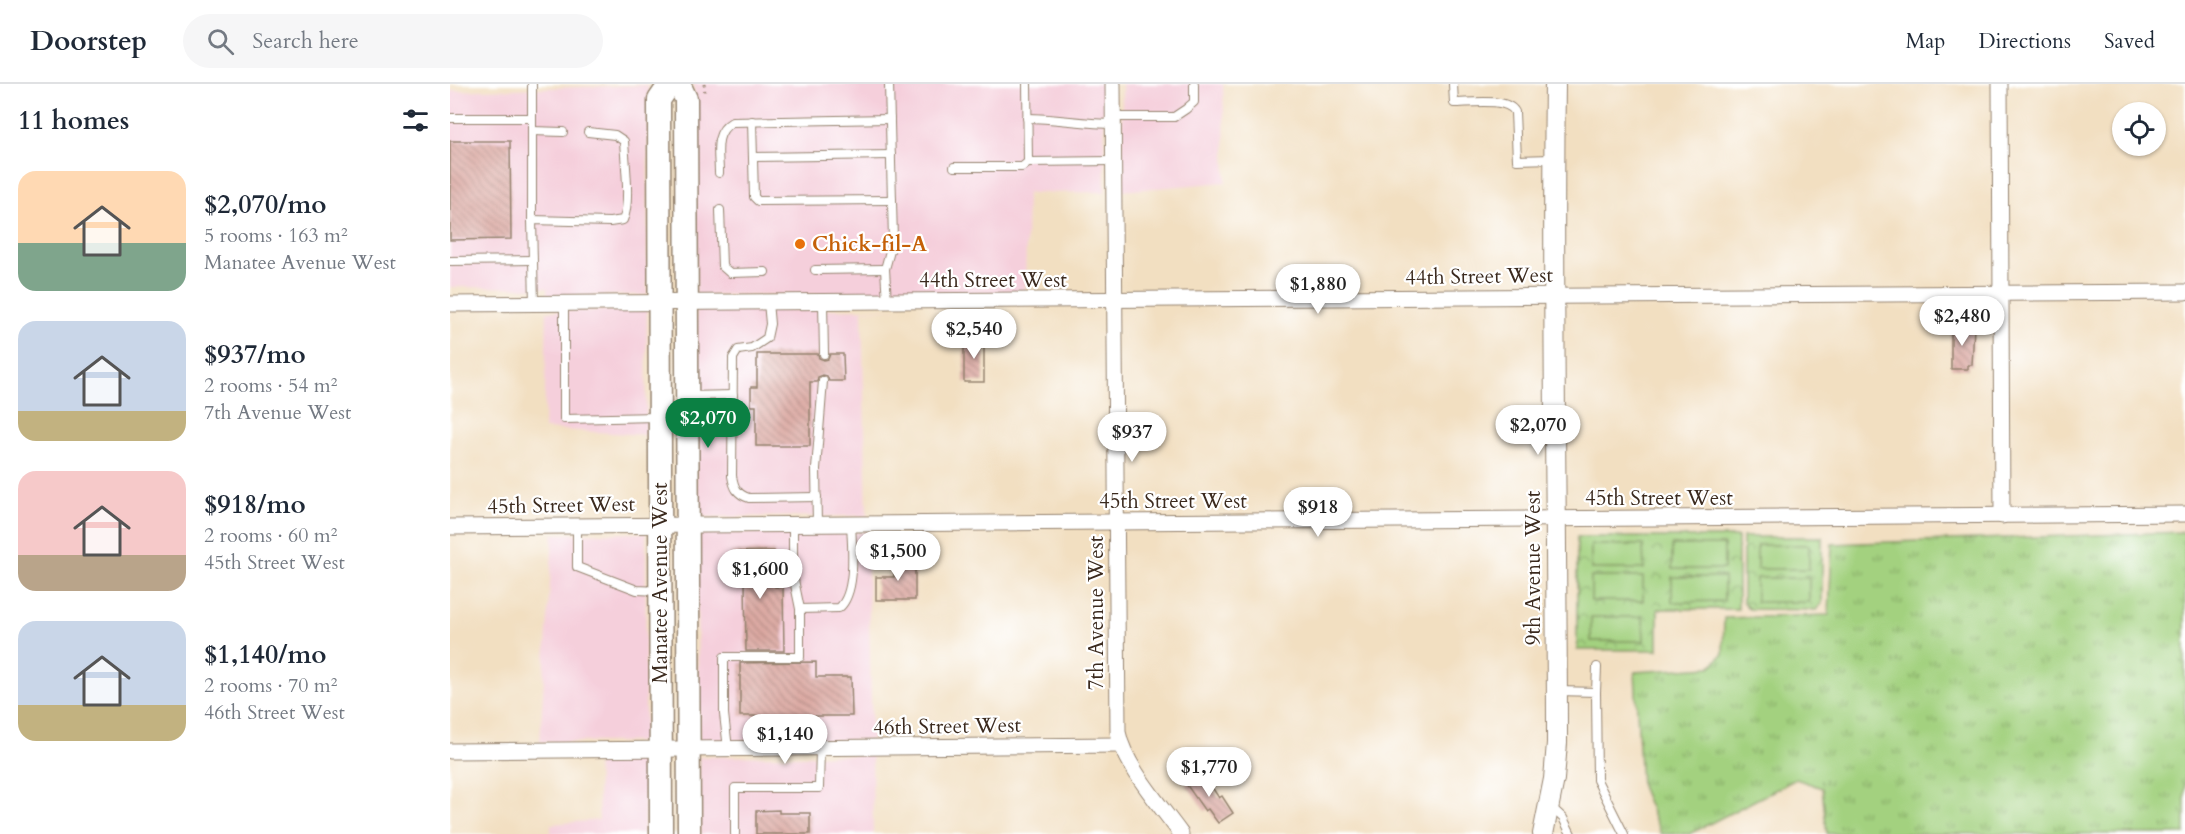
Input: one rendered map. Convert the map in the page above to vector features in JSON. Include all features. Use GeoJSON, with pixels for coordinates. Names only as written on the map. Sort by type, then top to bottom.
{"type":"FeatureCollection","features":[{"type":"Feature","properties":{"kind":"main road","name":"Manatee Avenue West"},"geometry":{"type":"LineString","coordinates":[[661,834],[659,100],[670,84]]}},
{"type":"Feature","properties":{"kind":"main road","name":"Manatee Avenue West"},"geometry":{"type":"LineString","coordinates":[[679,84],[687,99],[689,834]]}},
{"type":"Feature","properties":{"kind":"street","name":"7th Avenue West"},"geometry":{"type":"LineString","coordinates":[[1113,84],[1118,732],[1120,745],[1128,759],[1180,834]]}},
{"type":"Feature","properties":{"kind":"street","name":"9th Avenue West"},"geometry":{"type":"LineString","coordinates":[[1543,834],[1556,762],[1555,84]]}},
{"type":"Feature","properties":{"kind":"street"},"geometry":{"type":"LineString","coordinates":[[2000,84],[2002,516]]}},
{"type":"Feature","properties":{"kind":"street","name":"44th Street West"},"geometry":{"type":"LineString","coordinates":[[450,304],[2185,292]]}},
{"type":"Feature","properties":{"kind":"street","name":"45th Street West"},"geometry":{"type":"LineString","coordinates":[[450,527],[2185,514]]}},
{"type":"Feature","properties":{"kind":"street","name":"46th Street West"},"geometry":{"type":"LineString","coordinates":[[450,751],[1120,745]]}},
{"type":"Feature","properties":{"kind":"lane"},"geometry":{"type":"LineString","coordinates":[[532,84],[534,304]]}},
{"type":"Feature","properties":{"kind":"lane"},"geometry":{"type":"LineString","coordinates":[[887,302],[885,269],[893,240],[889,84]]}},
{"type":"Feature","properties":{"kind":"lane"},"geometry":{"type":"LineString","coordinates":[[1027,84],[1028,162]]}},
{"type":"Feature","properties":{"kind":"lane"},"geometry":{"type":"LineString","coordinates":[[1027,118],[1058,118],[1090,124],[1113,120],[1174,117],[1194,102],[1194,84]]}},
{"type":"Feature","properties":{"kind":"lane"},"geometry":{"type":"LineString","coordinates":[[1453,84],[1454,103],[1504,103],[1513,107],[1517,160],[1554,159]]}},
{"type":"Feature","properties":{"kind":"lane"},"geometry":{"type":"LineString","coordinates":[[450,118],[532,118]]}},
{"type":"Feature","properties":{"kind":"lane"},"geometry":{"type":"LineString","coordinates":[[720,173],[719,136],[724,126],[732,122],[890,119]]}},
{"type":"Feature","properties":{"kind":"lane"},"geometry":{"type":"LineString","coordinates":[[752,121],[754,196],[758,201],[892,200]]}},
{"type":"Feature","properties":{"kind":"lane"},"geometry":{"type":"LineString","coordinates":[[532,131],[563,132]]}},
{"type":"Feature","properties":{"kind":"lane"},"geometry":{"type":"LineString","coordinates":[[532,220],[610,222],[622,220],[625,215],[627,182],[624,141],[615,135],[588,132]]}},
{"type":"Feature","properties":{"kind":"lane"},"geometry":{"type":"LineString","coordinates":[[753,157],[891,155]]}},
{"type":"Feature","properties":{"kind":"lane"},"geometry":{"type":"LineString","coordinates":[[954,167],[1022,168],[1028,162],[1114,161]]}},
{"type":"Feature","properties":{"kind":"lane"},"geometry":{"type":"LineString","coordinates":[[720,210],[722,266],[730,273],[765,272]]}},
{"type":"Feature","properties":{"kind":"lane"},"geometry":{"type":"LineString","coordinates":[[450,261],[532,260]]}},
{"type":"Feature","properties":{"kind":"lane"},"geometry":{"type":"LineString","coordinates":[[815,270],[885,269]]}},
{"type":"Feature","properties":{"kind":"lane"},"geometry":{"type":"LineString","coordinates":[[768,302],[770,324],[766,338],[752,348],[735,352],[732,476],[734,488],[740,495],[749,498],[817,497]]}},
{"type":"Feature","properties":{"kind":"lane"},"geometry":{"type":"LineString","coordinates":[[823,302],[824,354]]}},
{"type":"Feature","properties":{"kind":"lane"},"geometry":{"type":"LineString","coordinates":[[564,303],[564,419],[660,417]]}},
{"type":"Feature","properties":{"kind":"lane"},"geometry":{"type":"LineString","coordinates":[[817,524],[816,469],[823,381]]}},
{"type":"Feature","properties":{"kind":"lane"},"geometry":{"type":"LineString","coordinates":[[687,396],[733,395]]}},
{"type":"Feature","properties":{"kind":"lane"},"geometry":{"type":"LineString","coordinates":[[728,749],[724,714],[724,657],[800,657],[801,609],[793,575],[793,524]]}},
{"type":"Feature","properties":{"kind":"lane"},"geometry":{"type":"LineString","coordinates":[[801,609],[839,609],[843,605],[849,593],[852,570],[851,524]]}},
{"type":"Feature","properties":{"kind":"lane"},"geometry":{"type":"LineString","coordinates":[[577,526],[577,567],[637,591],[660,591]]}},
{"type":"Feature","properties":{"kind":"lane"},"geometry":{"type":"LineString","coordinates":[[1597,667],[1597,780],[1624,834]]}},
{"type":"Feature","properties":{"kind":"lane"},"geometry":{"type":"LineString","coordinates":[[1557,692],[1596,692]]}},
{"type":"Feature","properties":{"kind":"lane"},"geometry":{"type":"LineString","coordinates":[[735,834],[735,788],[819,788],[820,748]]}},
{"type":"Feature","properties":{"kind":"lane"},"geometry":{"type":"LineString","coordinates":[[1550,805],[1563,818],[1569,833]]}},
{"type":"Feature","properties":{"kind":"shaded area"},"geometry":{"type":"Polygon","coordinates":[[[694,84],[1104,84],[1105,192],[1027,193],[1025,293],[696,295],[694,84]]]}},
{"type":"Feature","properties":{"kind":"shaded area"},"geometry":{"type":"Polygon","coordinates":[[[1122,84],[1223,84],[1226,182],[1122,191],[1122,84]]]}},
{"type":"Feature","properties":{"kind":"shaded area"},"geometry":{"type":"Polygon","coordinates":[[[648,85],[647,295],[547,296],[547,288],[450,287],[450,91],[648,85]]]}},
{"type":"Feature","properties":{"kind":"shaded area"},"geometry":{"type":"Polygon","coordinates":[[[904,309],[862,310],[867,516],[696,517],[696,310],[904,309]]]}},
{"type":"Feature","properties":{"kind":"shaded area"},"geometry":{"type":"Polygon","coordinates":[[[647,310],[646,435],[544,429],[547,311],[647,310]]]}},
{"type":"Feature","properties":{"kind":"shaded area"},"geometry":{"type":"Polygon","coordinates":[[[867,532],[872,740],[699,741],[696,533],[867,532]]]}},
{"type":"Feature","properties":{"kind":"shaded area"},"geometry":{"type":"Polygon","coordinates":[[[646,533],[645,742],[540,742],[553,534],[646,533]]]}},
{"type":"Feature","properties":{"kind":"shaded area"},"geometry":{"type":"Polygon","coordinates":[[[872,755],[873,834],[701,834],[699,757],[872,755]]]}},
{"type":"Feature","properties":{"kind":"shaded area"},"geometry":{"type":"Polygon","coordinates":[[[645,757],[644,834],[551,834],[551,824],[599,820],[597,758],[645,757]]]}},
{"type":"Feature","properties":{"kind":"green space"},"geometry":{"type":"Polygon","coordinates":[[[2185,532],[2185,834],[1827,834],[1822,788],[1796,779],[1690,834],[1661,834],[1641,786],[1635,672],[1710,667],[1723,654],[1724,618],[1829,615],[1832,544],[2185,532]]]}},
{"type":"Feature","properties":{"kind":"green space"},"geometry":{"type":"Polygon","coordinates":[[[1577,537],[1738,537],[1738,609],[1658,609],[1658,650],[1577,650],[1577,537]]]}},
{"type":"Feature","properties":{"kind":"green space"},"geometry":{"type":"Polygon","coordinates":[[[1743,537],[1822,537],[1822,603],[1816,610],[1749,609],[1743,602],[1743,537]]]}},
{"type":"Feature","properties":{"kind":"green space"},"geometry":{"type":"Polygon","coordinates":[[[1591,545],[1643,545],[1644,569],[1591,569],[1591,545]]]}},
{"type":"Feature","properties":{"kind":"green space"},"geometry":{"type":"Polygon","coordinates":[[[1672,545],[1724,545],[1724,569],[1672,569],[1672,545]]]}},
{"type":"Feature","properties":{"kind":"green space"},"geometry":{"type":"Polygon","coordinates":[[[1757,545],[1809,545],[1809,569],[1757,569],[1757,545]]]}},
{"type":"Feature","properties":{"kind":"green space"},"geometry":{"type":"Polygon","coordinates":[[[1591,577],[1643,577],[1643,601],[1591,601],[1591,577]]]}},
{"type":"Feature","properties":{"kind":"green space"},"geometry":{"type":"Polygon","coordinates":[[[1672,577],[1724,577],[1724,601],[1672,602],[1672,577]]]}},
{"type":"Feature","properties":{"kind":"green space"},"geometry":{"type":"Polygon","coordinates":[[[1756,578],[1809,578],[1809,602],[1756,602],[1756,578]]]}},
{"type":"Feature","properties":{"kind":"green space"},"geometry":{"type":"Polygon","coordinates":[[[1591,617],[1643,617],[1644,641],[1591,641],[1591,617]]]}},
{"type":"Feature","properties":{"kind":"building"},"geometry":{"type":"Polygon","coordinates":[[[450,141],[510,141],[511,239],[450,240],[450,141]]]}},
{"type":"Feature","properties":{"kind":"building"},"geometry":{"type":"Polygon","coordinates":[[[1951,326],[1974,327],[1972,365],[1968,365],[1968,369],[1951,369],[1951,326]]]}},
{"type":"Feature","properties":{"kind":"building"},"geometry":{"type":"Polygon","coordinates":[[[984,337],[984,382],[964,382],[964,338],[984,337]]]}},
{"type":"Feature","properties":{"kind":"building"},"geometry":{"type":"Polygon","coordinates":[[[757,354],[818,354],[819,358],[824,360],[828,359],[830,354],[843,354],[844,381],[829,381],[827,376],[823,375],[818,377],[817,382],[810,382],[810,446],[756,446],[756,406],[751,406],[751,387],[757,387],[757,354]]]}},
{"type":"Feature","properties":{"kind":"building"},"geometry":{"type":"Polygon","coordinates":[[[774,551],[775,587],[783,587],[784,651],[746,651],[745,580],[731,581],[731,574],[727,574],[727,559],[731,559],[731,552],[774,551]]]}},
{"type":"Feature","properties":{"kind":"building"},"geometry":{"type":"Polygon","coordinates":[[[893,557],[905,557],[905,562],[915,562],[915,600],[876,600],[876,577],[894,577],[893,557]]]}},
{"type":"Feature","properties":{"kind":"building"},"geometry":{"type":"Polygon","coordinates":[[[816,662],[816,677],[851,677],[852,716],[740,716],[740,663],[816,662]]]}},
{"type":"Feature","properties":{"kind":"building"},"geometry":{"type":"Polygon","coordinates":[[[1202,772],[1219,798],[1222,796],[1233,813],[1218,823],[1208,809],[1205,811],[1186,784],[1202,772]]]}},
{"type":"Feature","properties":{"kind":"building"},"geometry":{"type":"Polygon","coordinates":[[[779,810],[779,813],[810,813],[810,834],[756,834],[756,811],[779,810]]]}},
{"type":"Feature","properties":{"kind":"place","name":"Chick-fil-A"},"geometry":{"type":"Point","coordinates":[800,244]}}]}
